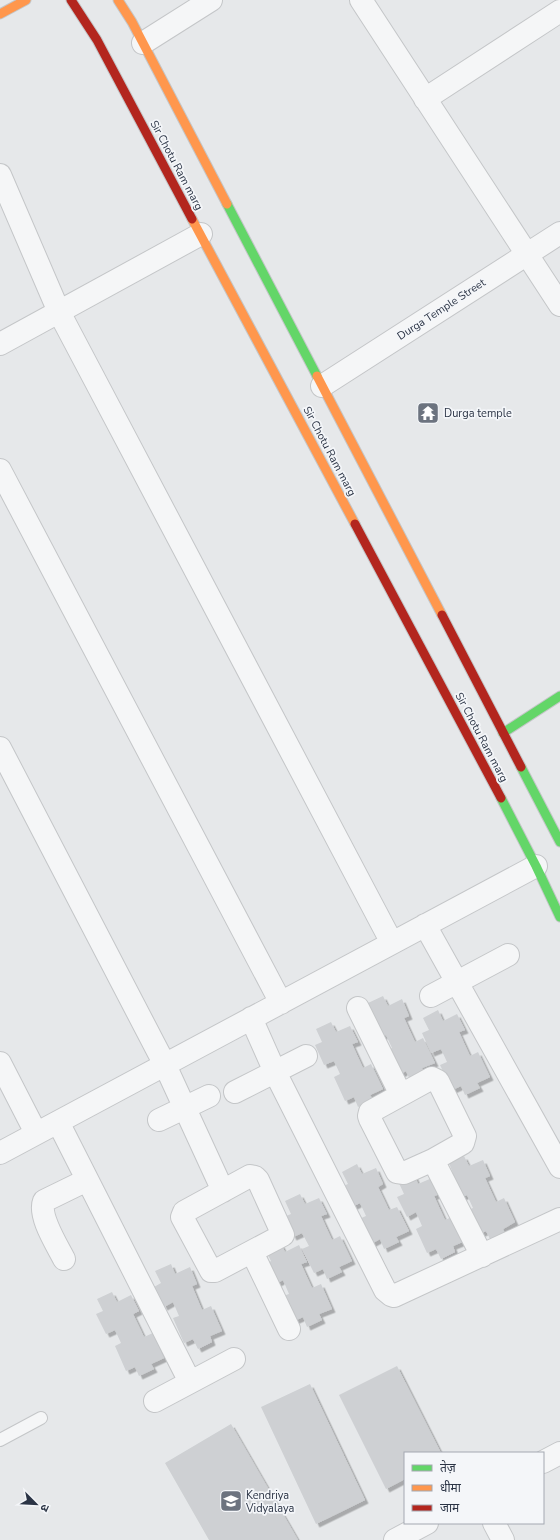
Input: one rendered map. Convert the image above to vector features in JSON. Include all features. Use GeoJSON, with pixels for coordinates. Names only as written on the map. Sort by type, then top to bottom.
{"type":"FeatureCollection","features":[{"type":"Feature","properties":{"kind":"street"},"geometry":{"type":"LineString","coordinates":[[0,14],[26,0]]}},
{"type":"Feature","properties":{"kind":"street","name":"Sir Chotu Ram marg"},"geometry":{"type":"LineString","coordinates":[[71,0],[97,40],[536,866],[560,917]]}},
{"type":"Feature","properties":{"kind":"street","name":"Sir Chotu Ram marg"},"geometry":{"type":"LineString","coordinates":[[118,0],[132,22],[503,733],[558,831]]}},
{"type":"Feature","properties":{"kind":"street"},"geometry":{"type":"LineString","coordinates":[[143,43],[211,0]]}},
{"type":"Feature","properties":{"kind":"street"},"geometry":{"type":"LineString","coordinates":[[361,0],[560,305]]}},
{"type":"Feature","properties":{"kind":"street"},"geometry":{"type":"LineString","coordinates":[[426,99],[560,12]]}},
{"type":"Feature","properties":{"kind":"street"},"geometry":{"type":"LineString","coordinates":[[0,175],[59,312],[392,943]]}},
{"type":"Feature","properties":{"kind":"street","name":"Durga Temple Street"},"geometry":{"type":"LineString","coordinates":[[322,386],[560,233]]}},
{"type":"Feature","properties":{"kind":"street"},"geometry":{"type":"LineString","coordinates":[[0,344],[200,234]]}},
{"type":"Feature","properties":{"kind":"street"},"geometry":{"type":"LineString","coordinates":[[0,470],[281,1003]]}},
{"type":"Feature","properties":{"kind":"street"},"geometry":{"type":"LineString","coordinates":[[503,733],[560,696]]}},
{"type":"Feature","properties":{"kind":"street"},"geometry":{"type":"LineString","coordinates":[[0,748],[166,1064],[223,1191]]}},
{"type":"Feature","properties":{"kind":"street"},"geometry":{"type":"LineString","coordinates":[[0,1153],[536,866]]}},
{"type":"Feature","properties":{"kind":"street"},"geometry":{"type":"LineString","coordinates":[[425,926],[560,1167]]}},
{"type":"Feature","properties":{"kind":"street"},"geometry":{"type":"LineString","coordinates":[[431,996],[508,955]]}},
{"type":"Feature","properties":{"kind":"street"},"geometry":{"type":"LineString","coordinates":[[358,1008],[401,1095]]}},
{"type":"Feature","properties":{"kind":"street"},"geometry":{"type":"LineString","coordinates":[[251,1018],[275,1072],[387,1293],[394,1296],[560,1219]]}},
{"type":"Feature","properties":{"kind":"street"},"geometry":{"type":"LineString","coordinates":[[235,1092],[306,1056]]}},
{"type":"Feature","properties":{"kind":"street"},"geometry":{"type":"LineString","coordinates":[[0,1063],[36,1133]]}},
{"type":"Feature","properties":{"kind":"street"},"geometry":{"type":"LineString","coordinates":[[432,1078],[438,1081],[465,1136],[463,1143],[433,1160],[404,1173],[397,1172],[369,1116],[370,1112],[401,1095],[432,1078]]}},
{"type":"Feature","properties":{"kind":"street"},"geometry":{"type":"LineString","coordinates":[[160,1120],[208,1096]]}},
{"type":"Feature","properties":{"kind":"street"},"geometry":{"type":"LineString","coordinates":[[58,1122],[190,1382]]}},
{"type":"Feature","properties":{"kind":"street"},"geometry":{"type":"LineString","coordinates":[[433,1160],[482,1256]]}},
{"type":"Feature","properties":{"kind":"street"},"geometry":{"type":"LineString","coordinates":[[250,1176],[255,1177],[284,1235],[252,1252],[215,1271],[211,1271],[182,1217],[184,1212],[250,1176]]}},
{"type":"Feature","properties":{"kind":"street"},"geometry":{"type":"LineString","coordinates":[[64,1259],[43,1216],[42,1207],[44,1202],[87,1180]]}},
{"type":"Feature","properties":{"kind":"street"},"geometry":{"type":"LineString","coordinates":[[252,1252],[289,1329]]}},
{"type":"Feature","properties":{"kind":"street"},"geometry":{"type":"LineString","coordinates":[[155,1401],[234,1359]]}},
{"type":"Feature","properties":{"kind":"street"},"geometry":{"type":"LineString","coordinates":[[544,1461],[560,1453]]}},
{"type":"Feature","properties":{"kind":"street"},"geometry":{"type":"LineString","coordinates":[[395,1540],[425,1524]]}},
{"type":"Feature","properties":{"kind":"street"},"geometry":{"type":"LineString","coordinates":[[495,1524],[503,1540]]}},
{"type":"Feature","properties":{"kind":"lane"},"geometry":{"type":"LineString","coordinates":[[0,1440],[41,1418]]}},
{"type":"Feature","properties":{"kind":"building"},"geometry":{"type":"Polygon","coordinates":[[[383,996],[388,1006],[402,999],[409,1016],[404,1018],[415,1042],[423,1038],[435,1063],[422,1068],[424,1074],[410,1080],[406,1071],[397,1076],[385,1051],[392,1048],[386,1035],[376,1039],[373,1016],[368,1003],[383,996]]]}},
{"type":"Feature","properties":{"kind":"building"},"geometry":{"type":"Polygon","coordinates":[[[438,1010],[443,1021],[457,1014],[465,1030],[459,1032],[470,1056],[478,1052],[490,1077],[477,1083],[480,1088],[465,1095],[461,1086],[452,1090],[440,1065],[447,1062],[441,1049],[431,1053],[422,1033],[429,1030],[423,1018],[438,1010]]]}},
{"type":"Feature","properties":{"kind":"building"},"geometry":{"type":"Polygon","coordinates":[[[331,1022],[336,1032],[350,1026],[358,1042],[352,1044],[363,1068],[371,1064],[383,1089],[370,1095],[373,1100],[358,1107],[354,1097],[345,1101],[334,1077],[340,1074],[334,1061],[324,1065],[315,1045],[322,1042],[316,1029],[331,1022]]]}},
{"type":"Feature","properties":{"kind":"building"},"geometry":{"type":"Polygon","coordinates":[[[464,1156],[469,1166],[483,1160],[490,1176],[485,1178],[496,1202],[504,1198],[515,1222],[503,1229],[505,1234],[491,1241],[486,1231],[478,1235],[466,1211],[473,1208],[467,1195],[457,1199],[448,1179],[454,1176],[449,1163],[464,1156]]]}},
{"type":"Feature","properties":{"kind":"building"},"geometry":{"type":"Polygon","coordinates":[[[357,1164],[362,1174],[376,1168],[383,1184],[378,1187],[389,1210],[397,1207],[409,1231],[396,1237],[399,1242],[384,1249],[380,1239],[371,1244],[359,1219],[366,1216],[360,1203],[350,1208],[341,1187],[348,1184],[342,1172],[357,1164]]]}},
{"type":"Feature","properties":{"kind":"building"},"geometry":{"type":"Polygon","coordinates":[[[414,1174],[418,1184],[432,1178],[440,1194],[434,1196],[445,1220],[454,1216],[465,1241],[453,1246],[455,1252],[441,1259],[436,1249],[427,1253],[416,1229],[422,1226],[416,1212],[407,1217],[397,1197],[404,1194],[398,1181],[414,1174]]]}},
{"type":"Feature","properties":{"kind":"building"},"geometry":{"type":"Polygon","coordinates":[[[300,1194],[305,1204],[319,1198],[327,1214],[321,1216],[332,1240],[340,1236],[352,1261],[339,1267],[342,1272],[327,1279],[323,1269],[314,1273],[302,1249],[309,1246],[302,1233],[293,1237],[284,1217],[291,1214],[285,1201],[300,1194]]]}},
{"type":"Feature","properties":{"kind":"building"},"geometry":{"type":"Polygon","coordinates":[[[280,1242],[285,1252],[299,1245],[307,1262],[301,1264],[312,1288],[321,1284],[332,1309],[319,1314],[322,1320],[307,1327],[303,1317],[294,1321],[283,1296],[289,1294],[283,1280],[274,1285],[264,1265],[271,1261],[265,1249],[280,1242]]]}},
{"type":"Feature","properties":{"kind":"building"},"geometry":{"type":"Polygon","coordinates":[[[171,1264],[175,1274],[190,1267],[197,1284],[192,1286],[202,1310],[211,1306],[222,1331],[210,1336],[212,1342],[198,1349],[193,1339],[184,1343],[173,1318],[179,1316],[173,1302],[164,1307],[154,1287],[161,1283],[155,1271],[171,1264]]]}},
{"type":"Feature","properties":{"kind":"building"},"geometry":{"type":"Polygon","coordinates":[[[112,1292],[117,1302],[131,1295],[139,1311],[133,1314],[144,1337],[153,1333],[164,1358],[151,1364],[154,1369],[139,1376],[135,1367],[126,1371],[115,1346],[121,1343],[115,1330],[106,1334],[96,1314],[103,1311],[97,1299],[112,1292]]]}},
{"type":"Feature","properties":{"kind":"building"},"geometry":{"type":"Polygon","coordinates":[[[397,1366],[440,1452],[404,1452],[404,1480],[386,1489],[339,1395],[397,1366]]]}},
{"type":"Feature","properties":{"kind":"building"},"geometry":{"type":"Polygon","coordinates":[[[310,1384],[365,1500],[316,1524],[261,1407],[310,1384]]]}},
{"type":"Feature","properties":{"kind":"building","name":"Kendriya Vidyalaya"},"geometry":{"type":"Polygon","coordinates":[[[231,1424],[298,1540],[209,1540],[165,1463],[231,1424]]]}},
{"type":"Feature","properties":{"kind":"traffic: fast"},"geometry":{"type":"LineString","coordinates":[[227,204],[317,376]]}},
{"type":"Feature","properties":{"kind":"traffic: fast"},"geometry":{"type":"LineString","coordinates":[[503,733],[560,696]]}},
{"type":"Feature","properties":{"kind":"traffic: fast"},"geometry":{"type":"LineString","coordinates":[[521,767],[560,842]]}},
{"type":"Feature","properties":{"kind":"traffic: fast"},"geometry":{"type":"LineString","coordinates":[[501,798],[560,917]]}},
{"type":"Feature","properties":{"kind":"traffic: slow"},"geometry":{"type":"LineString","coordinates":[[0,14],[26,0]]}},
{"type":"Feature","properties":{"kind":"traffic: slow"},"geometry":{"type":"LineString","coordinates":[[118,0],[132,22],[227,204]]}},
{"type":"Feature","properties":{"kind":"traffic: slow"},"geometry":{"type":"LineString","coordinates":[[192,219],[355,524]]}},
{"type":"Feature","properties":{"kind":"traffic: slow"},"geometry":{"type":"LineString","coordinates":[[317,376],[442,615]]}},
{"type":"Feature","properties":{"kind":"traffic: jam"},"geometry":{"type":"LineString","coordinates":[[71,0],[97,40],[192,219]]}},
{"type":"Feature","properties":{"kind":"traffic: jam"},"geometry":{"type":"LineString","coordinates":[[355,524],[501,798]]}},
{"type":"Feature","properties":{"kind":"traffic: jam"},"geometry":{"type":"LineString","coordinates":[[442,615],[521,767]]}},
{"type":"Feature","properties":{"kind":"place","name":"Durga temple"},"geometry":{"type":"Point","coordinates":[428,413]}},
{"type":"Feature","properties":{"kind":"place","name":"Kendriya Vidyalaya"},"geometry":{"type":"Point","coordinates":[231,1501]}}]}
